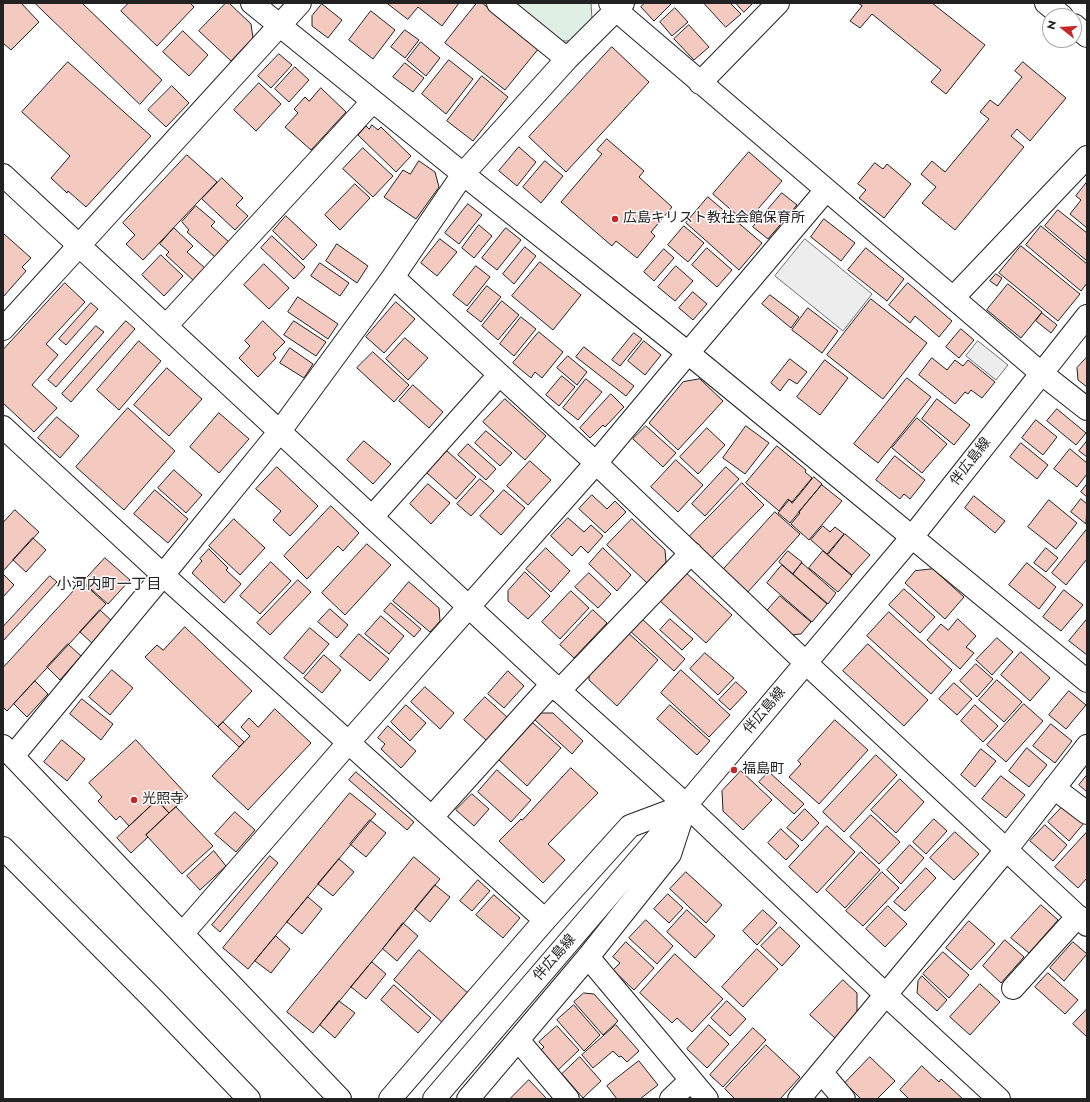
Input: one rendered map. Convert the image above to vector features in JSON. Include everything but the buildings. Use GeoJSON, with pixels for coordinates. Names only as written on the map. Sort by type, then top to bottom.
{"type":"FeatureCollection","features":[{"type":"Feature","properties":{"kind":"street"},"geometry":{"type":"LineString","coordinates":[[252,3],[463,174],[688,353],[1087,681]]}},
{"type":"Feature","properties":{"kind":"street"},"geometry":{"type":"LineString","coordinates":[[3,329],[300,3]]}},
{"type":"Feature","properties":{"kind":"street"},"geometry":{"type":"LineString","coordinates":[[498,3],[567,59]]}},
{"type":"Feature","properties":{"kind":"street"},"geometry":{"type":"LineString","coordinates":[[700,83],[778,3]]}},
{"type":"Feature","properties":{"kind":"street"},"geometry":{"type":"LineString","coordinates":[[340,1099],[8,751],[163,575],[280,431],[393,277],[463,174],[616,5],[700,83],[1041,373],[1087,409]]}},
{"type":"Feature","properties":{"kind":"street"},"geometry":{"type":"LineString","coordinates":[[166,326],[373,101]]}},
{"type":"Feature","properties":{"kind":"street"},"geometry":{"type":"LineString","coordinates":[[953,298],[1087,157]]}},
{"type":"Feature","properties":{"kind":"street"},"geometry":{"type":"LineString","coordinates":[[3,175],[555,687],[686,806],[886,995],[999,1099]]}},
{"type":"Feature","properties":{"kind":"street"},"geometry":{"type":"LineString","coordinates":[[183,933],[349,742],[596,463],[826,190]]}},
{"type":"Feature","properties":{"kind":"street"},"geometry":{"type":"LineString","coordinates":[[393,277],[596,463],[806,663],[1082,920],[1013,988]]}},
{"type":"Feature","properties":{"kind":"street","name":"伴広島線"},"geometry":{"type":"LineString","coordinates":[[434,1099],[686,806],[912,537],[1087,316]]}},
{"type":"Feature","properties":{"kind":"street"},"geometry":{"type":"LineString","coordinates":[[372,517],[499,375]]}},
{"type":"Feature","properties":{"kind":"street"},"geometry":{"type":"LineString","coordinates":[[3,427],[163,575],[545,920]]}},
{"type":"Feature","properties":{"kind":"street"},"geometry":{"type":"LineString","coordinates":[[432,817],[555,687],[690,553]]}},
{"type":"Feature","properties":{"kind":"street"},"geometry":{"type":"LineString","coordinates":[[799,1099],[1006,850],[1087,746]]}},
{"type":"Feature","properties":{"kind":"street"},"geometry":{"type":"LineString","coordinates":[[1054,788],[1087,813]]}},
{"type":"Feature","properties":{"kind":"street"},"geometry":{"type":"LineString","coordinates":[[390,1099],[545,920],[630,826],[686,806]]}},
{"type":"Feature","properties":{"kind":"street"},"geometry":{"type":"LineString","coordinates":[[468,1099],[588,957],[670,854],[686,806]]}},
{"type":"Feature","properties":{"kind":"street"},"geometry":{"type":"LineString","coordinates":[[3,848],[155,1001],[248,1099]]}},
{"type":"Feature","properties":{"kind":"street"},"geometry":{"type":"LineString","coordinates":[[588,957],[707,1099]]}},
{"type":"Feature","properties":{"kind":"street"},"geometry":{"type":"LineString","coordinates":[[518,1040],[568,1099]]}},
{"type":"Feature","properties":{"kind":"street"},"geometry":{"type":"LineString","coordinates":[[822,1073],[844,1099]]}},
{"type":"Feature","properties":{"kind":"street"},"geometry":{"type":"LineString","coordinates":[[671,1099],[691,1080]]}},
{"type":"Feature","properties":{"kind":"green space"},"geometry":{"type":"Polygon","coordinates":[[[511,3],[591,3],[592,19],[573,41],[559,41],[511,3]]]}},
{"type":"Feature","properties":{"kind":"shaded area"},"geometry":{"type":"Polygon","coordinates":[[[805,239],[872,294],[843,331],[775,276],[805,239]]]}},
{"type":"Feature","properties":{"kind":"shaded area"},"geometry":{"type":"Polygon","coordinates":[[[978,341],[1008,365],[996,380],[966,356],[978,341]]]}},
{"type":"Feature","properties":{"kind":"place","name":"広島キリスト教社会館保育所"},"geometry":{"type":"Point","coordinates":[615,219]}},
{"type":"Feature","properties":{"kind":"place","name":"福島町"},"geometry":{"type":"Point","coordinates":[734,770]}},
{"type":"Feature","properties":{"kind":"place","name":"光照寺"},"geometry":{"type":"Point","coordinates":[134,800]}},
{"type":"Feature","properties":{"kind":"district","name":"小河内町一丁目"},"geometry":{"type":"Point","coordinates":[109,585]}}]}
